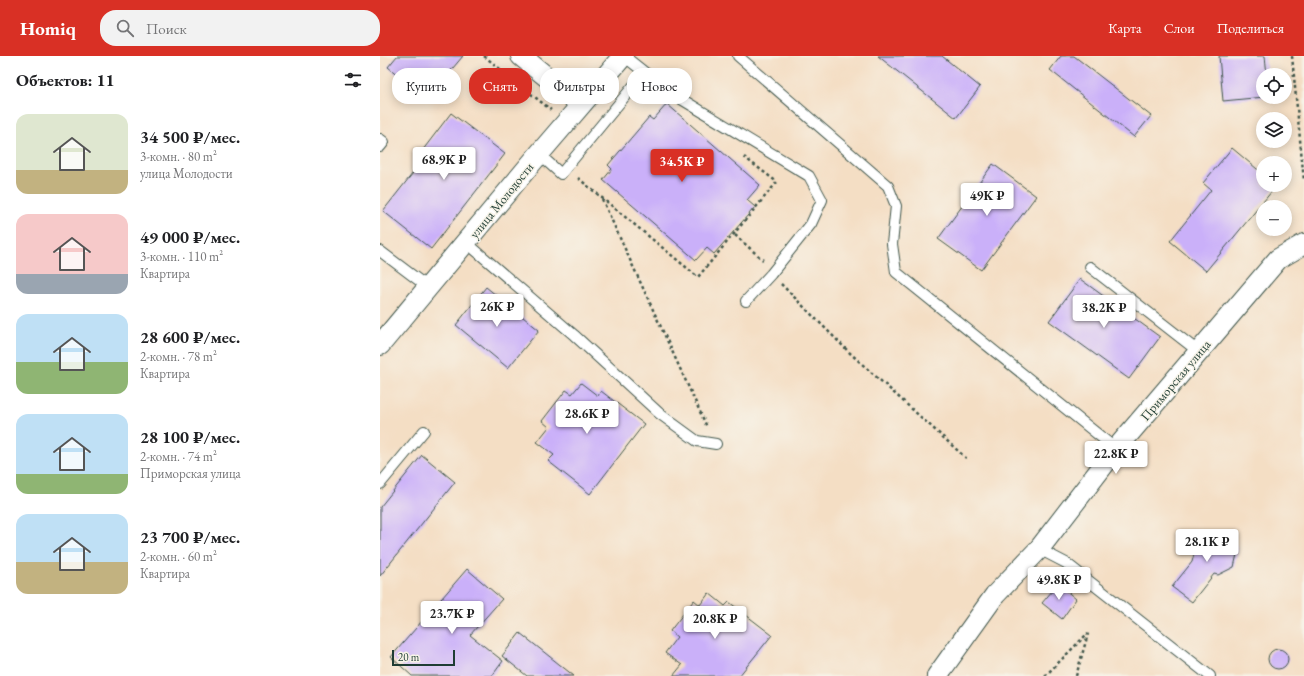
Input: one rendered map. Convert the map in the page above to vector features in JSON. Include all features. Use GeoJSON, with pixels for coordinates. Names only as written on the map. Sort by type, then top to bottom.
{"type":"FeatureCollection","features":[{"type":"Feature","properties":{"kind":"street"},"geometry":{"type":"LineString","coordinates":[[521,56],[540,71]]}},
{"type":"Feature","properties":{"kind":"street","name":"улица Молодости"},"geometry":{"type":"LineString","coordinates":[[613,68],[624,56]]}},
{"type":"Feature","properties":{"kind":"street","name":"улица Молодости"},"geometry":{"type":"LineString","coordinates":[[380,345],[429,288],[580,104]]}},
{"type":"Feature","properties":{"kind":"street","name":"Приморская улица"},"geometry":{"type":"LineString","coordinates":[[937,676],[994,595],[1039,549],[1116,449],[1278,259],[1304,244]]}},
{"type":"Feature","properties":{"kind":"lane"},"geometry":{"type":"LineString","coordinates":[[624,56],[638,68]]}},
{"type":"Feature","properties":{"kind":"lane"},"geometry":{"type":"LineString","coordinates":[[738,56],[888,186],[896,206],[892,244],[896,272],[1116,449]]}},
{"type":"Feature","properties":{"kind":"lane"},"geometry":{"type":"LineString","coordinates":[[538,154],[561,174],[627,94]]}},
{"type":"Feature","properties":{"kind":"lane"},"geometry":{"type":"LineString","coordinates":[[689,104],[809,176],[822,200],[811,224],[771,274],[746,301]]}},
{"type":"Feature","properties":{"kind":"lane"},"geometry":{"type":"LineString","coordinates":[[380,139],[384,142],[380,146]]}},
{"type":"Feature","properties":{"kind":"lane"},"geometry":{"type":"LineString","coordinates":[[466,243],[574,335],[660,414],[697,441],[716,444]]}},
{"type":"Feature","properties":{"kind":"lane"},"geometry":{"type":"LineString","coordinates":[[380,251],[429,288]]}},
{"type":"Feature","properties":{"kind":"lane"},"geometry":{"type":"LineString","coordinates":[[1090,267],[1199,352]]}},
{"type":"Feature","properties":{"kind":"lane"},"geometry":{"type":"LineString","coordinates":[[380,484],[424,431]]}},
{"type":"Feature","properties":{"kind":"lane"},"geometry":{"type":"LineString","coordinates":[[1039,549],[1066,563],[1210,676]]}},
{"type":"Feature","properties":{"kind":"path"},"geometry":{"type":"LineString","coordinates":[[484,56],[556,114]]}},
{"type":"Feature","properties":{"kind":"path"},"geometry":{"type":"LineString","coordinates":[[1292,56],[1304,182]]}},
{"type":"Feature","properties":{"kind":"path"},"geometry":{"type":"LineString","coordinates":[[566,168],[698,277],[735,235],[777,182],[740,154]]}},
{"type":"Feature","properties":{"kind":"path"},"geometry":{"type":"LineString","coordinates":[[601,197],[716,444]]}},
{"type":"Feature","properties":{"kind":"path"},"geometry":{"type":"LineString","coordinates":[[735,235],[762,258],[771,274],[851,354],[966,458]]}},
{"type":"Feature","properties":{"kind":"path"},"geometry":{"type":"LineString","coordinates":[[1045,676],[1088,633],[1076,676]]}},
{"type":"Feature","properties":{"kind":"building"},"geometry":{"type":"Polygon","coordinates":[[[397,56],[463,56],[453,68],[392,68],[392,70],[388,67],[397,56]]]}},
{"type":"Feature","properties":{"kind":"building"},"geometry":{"type":"Polygon","coordinates":[[[878,56],[942,56],[980,87],[956,118],[878,56]]]}},
{"type":"Feature","properties":{"kind":"building"},"geometry":{"type":"Polygon","coordinates":[[[1061,56],[1074,56],[1151,116],[1134,137],[1050,70],[1061,56]]]}},
{"type":"Feature","properties":{"kind":"building"},"geometry":{"type":"Polygon","coordinates":[[[1219,56],[1265,56],[1266,68],[1256,68],[1256,98],[1223,101],[1219,56]]]}},
{"type":"Feature","properties":{"kind":"building"},"geometry":{"type":"Polygon","coordinates":[[[667,104],[760,185],[747,200],[755,207],[714,254],[707,248],[696,260],[603,180],[612,169],[608,165],[649,117],[653,120],[667,104]]]}},
{"type":"Feature","properties":{"kind":"building"},"geometry":{"type":"Polygon","coordinates":[[[451,113],[505,154],[431,249],[383,211],[424,159],[419,155],[451,113]]]}},
{"type":"Feature","properties":{"kind":"building"},"geometry":{"type":"Polygon","coordinates":[[[1232,148],[1256,168],[1256,192],[1271,192],[1265,200],[1256,200],[1256,210],[1206,271],[1170,241],[1211,190],[1203,183],[1232,148]]]}},
{"type":"Feature","properties":{"kind":"building"},"geometry":{"type":"Polygon","coordinates":[[[993,164],[1036,196],[981,270],[938,239],[993,164]]]}},
{"type":"Feature","properties":{"kind":"building"},"geometry":{"type":"Polygon","coordinates":[[[1080,279],[1160,337],[1129,379],[1049,321],[1080,279]]]}},
{"type":"Feature","properties":{"kind":"building"},"geometry":{"type":"Polygon","coordinates":[[[486,287],[539,330],[508,368],[456,325],[486,287]]]}},
{"type":"Feature","properties":{"kind":"building"},"geometry":{"type":"Polygon","coordinates":[[[581,383],[598,396],[601,391],[644,424],[590,494],[548,461],[554,455],[537,442],[549,427],[542,421],[566,390],[572,394],[581,383]]]}},
{"type":"Feature","properties":{"kind":"building"},"geometry":{"type":"Polygon","coordinates":[[[422,455],[455,482],[380,576],[380,507],[422,455]]]}},
{"type":"Feature","properties":{"kind":"building"},"geometry":{"type":"Polygon","coordinates":[[[1213,531],[1230,535],[1238,550],[1234,567],[1218,575],[1214,574],[1192,602],[1172,587],[1192,562],[1198,539],[1213,531]]]}},
{"type":"Feature","properties":{"kind":"building"},"geometry":{"type":"Polygon","coordinates":[[[467,569],[502,599],[470,635],[503,661],[492,676],[412,676],[391,657],[467,569]]]}},
{"type":"Feature","properties":{"kind":"building"},"geometry":{"type":"Polygon","coordinates":[[[1058,584],[1076,599],[1062,619],[1042,603],[1058,584]]]}},
{"type":"Feature","properties":{"kind":"building"},"geometry":{"type":"Polygon","coordinates":[[[709,593],[725,606],[729,602],[772,635],[739,676],[673,676],[682,665],[665,653],[677,637],[670,631],[694,600],[700,605],[709,593]]]}},
{"type":"Feature","properties":{"kind":"building"},"geometry":{"type":"Polygon","coordinates":[[[520,633],[574,676],[527,676],[502,656],[520,633]]]}},
{"type":"Feature","properties":{"kind":"building"},"geometry":{"type":"Polygon","coordinates":[[[1274,649],[1282,649],[1288,655],[1288,663],[1282,669],[1274,669],[1268,663],[1268,655],[1274,649]]]}}]}
